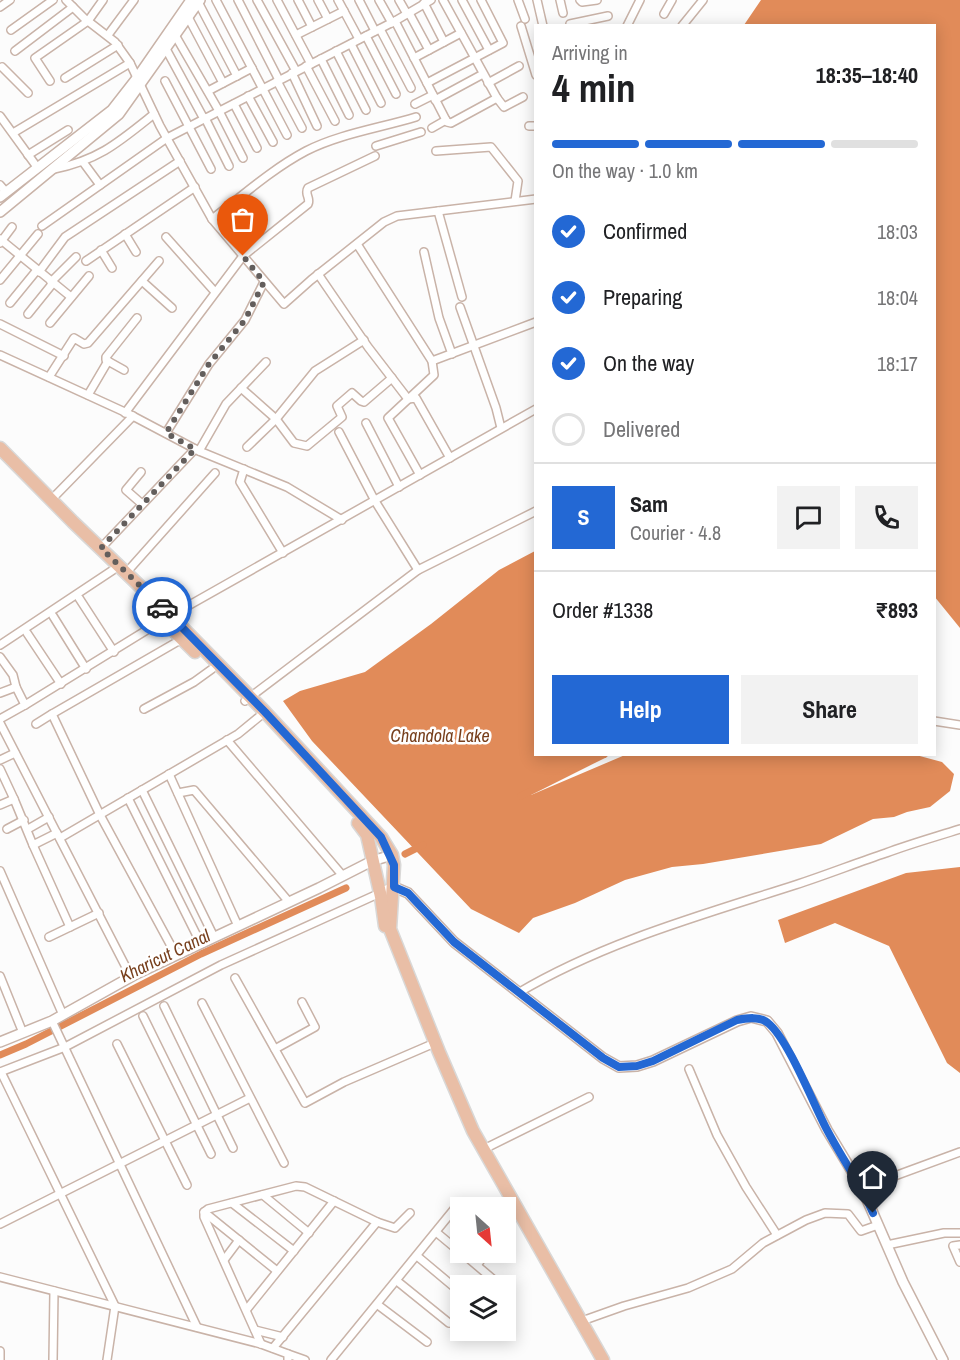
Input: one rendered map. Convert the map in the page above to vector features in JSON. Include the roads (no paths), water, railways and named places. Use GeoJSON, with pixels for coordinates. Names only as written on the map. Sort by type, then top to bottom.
{"type":"FeatureCollection","features":[{"type":"Feature","properties":{"kind":"main road"},"geometry":{"type":"LineString","coordinates":[[0,448],[49,502],[168,618],[381,837],[392,855],[394,865],[390,929],[438,1052],[473,1131],[579,1322],[597,1360]]}},
{"type":"Feature","properties":{"kind":"main road"},"geometry":{"type":"LineString","coordinates":[[0,457],[101,548],[120,571]]}},
{"type":"Feature","properties":{"kind":"main road"},"geometry":{"type":"LineString","coordinates":[[168,618],[182,639],[247,699],[352,815],[367,835],[386,931],[430,1045],[469,1133],[603,1360]]}},
{"type":"Feature","properties":{"kind":"street"},"geometry":{"type":"LineString","coordinates":[[0,7],[10,0]]}},
{"type":"Feature","properties":{"kind":"street"},"geometry":{"type":"LineString","coordinates":[[11,30],[53,0]]}},
{"type":"Feature","properties":{"kind":"street"},"geometry":{"type":"LineString","coordinates":[[50,81],[35,58],[88,21],[103,0]]}},
{"type":"Feature","properties":{"kind":"street"},"geometry":{"type":"LineString","coordinates":[[108,35],[134,0]]}},
{"type":"Feature","properties":{"kind":"street"},"geometry":{"type":"LineString","coordinates":[[216,0],[286,135]]}},
{"type":"Feature","properties":{"kind":"street"},"geometry":{"type":"LineString","coordinates":[[238,0],[302,128]]}},
{"type":"Feature","properties":{"kind":"street"},"geometry":{"type":"LineString","coordinates":[[257,0],[294,72],[317,126]]}},
{"type":"Feature","properties":{"kind":"street"},"geometry":{"type":"LineString","coordinates":[[277,0],[296,35],[335,121]]}},
{"type":"Feature","properties":{"kind":"street"},"geometry":{"type":"LineString","coordinates":[[298,0],[312,27]]}},
{"type":"Feature","properties":{"kind":"street"},"geometry":{"type":"LineString","coordinates":[[318,0],[328,19]]}},
{"type":"Feature","properties":{"kind":"street"},"geometry":{"type":"LineString","coordinates":[[338,0],[396,94]]}},
{"type":"Feature","properties":{"kind":"street"},"geometry":{"type":"LineString","coordinates":[[359,0],[411,88]]}},
{"type":"Feature","properties":{"kind":"street"},"geometry":{"type":"LineString","coordinates":[[379,0],[394,22],[446,120],[451,123],[497,98]]}},
{"type":"Feature","properties":{"kind":"street"},"geometry":{"type":"LineString","coordinates":[[399,0],[429,50]]}},
{"type":"Feature","properties":{"kind":"street"},"geometry":{"type":"LineString","coordinates":[[443,0],[488,83],[504,107],[523,97]]}},
{"type":"Feature","properties":{"kind":"street"},"geometry":{"type":"LineString","coordinates":[[462,0],[489,50]]}},
{"type":"Feature","properties":{"kind":"street"},"geometry":{"type":"LineString","coordinates":[[427,83],[503,41],[481,0]]}},
{"type":"Feature","properties":{"kind":"street"},"geometry":{"type":"LineString","coordinates":[[518,0],[534,66]]}},
{"type":"Feature","properties":{"kind":"street"},"geometry":{"type":"LineString","coordinates":[[537,0],[543,24]]}},
{"type":"Feature","properties":{"kind":"street"},"geometry":{"type":"LineString","coordinates":[[560,0],[563,13]]}},
{"type":"Feature","properties":{"kind":"street"},"geometry":{"type":"LineString","coordinates":[[580,0],[582,2],[597,0]]}},
{"type":"Feature","properties":{"kind":"street"},"geometry":{"type":"LineString","coordinates":[[628,24],[640,0]]}},
{"type":"Feature","properties":{"kind":"street"},"geometry":{"type":"LineString","coordinates":[[664,14],[672,0]]}},
{"type":"Feature","properties":{"kind":"street"},"geometry":{"type":"LineString","coordinates":[[684,24],[703,0]]}},
{"type":"Feature","properties":{"kind":"street"},"geometry":{"type":"LineString","coordinates":[[196,1],[237,76]]}},
{"type":"Feature","properties":{"kind":"street"},"geometry":{"type":"LineString","coordinates":[[2,191],[38,167],[112,110],[166,49],[196,1]]}},
{"type":"Feature","properties":{"kind":"street"},"geometry":{"type":"LineString","coordinates":[[0,212],[119,114],[196,1]]}},
{"type":"Feature","properties":{"kind":"street"},"geometry":{"type":"LineString","coordinates":[[42,226],[167,138],[394,22],[423,2],[444,42]]}},
{"type":"Feature","properties":{"kind":"street"},"geometry":{"type":"LineString","coordinates":[[15,51],[70,3],[88,21],[108,35],[130,63],[154,114],[212,219],[284,304],[384,222],[397,216],[534,199]]}},
{"type":"Feature","properties":{"kind":"street"},"geometry":{"type":"LineString","coordinates":[[296,35],[344,11]]}},
{"type":"Feature","properties":{"kind":"street"},"geometry":{"type":"LineString","coordinates":[[570,24],[585,23],[608,16]]}},
{"type":"Feature","properties":{"kind":"street"},"geometry":{"type":"LineString","coordinates":[[188,17],[223,83]]}},
{"type":"Feature","properties":{"kind":"street"},"geometry":{"type":"LineString","coordinates":[[414,58],[461,33]]}},
{"type":"Feature","properties":{"kind":"street"},"geometry":{"type":"LineString","coordinates":[[175,35],[243,158]]}},
{"type":"Feature","properties":{"kind":"street"},"geometry":{"type":"LineString","coordinates":[[351,44],[381,103]]}},
{"type":"Feature","properties":{"kind":"street"},"geometry":{"type":"LineString","coordinates":[[65,78],[118,45]]}},
{"type":"Feature","properties":{"kind":"street"},"geometry":{"type":"LineString","coordinates":[[166,49],[229,166]]}},
{"type":"Feature","properties":{"kind":"street"},"geometry":{"type":"LineString","coordinates":[[336,51],[366,110]]}},
{"type":"Feature","properties":{"kind":"street"},"geometry":{"type":"LineString","coordinates":[[0,58],[4,63],[1,68],[28,93]]}},
{"type":"Feature","properties":{"kind":"street"},"geometry":{"type":"LineString","coordinates":[[321,59],[349,115]]}},
{"type":"Feature","properties":{"kind":"street"},"geometry":{"type":"LineString","coordinates":[[13,133],[130,63]]}},
{"type":"Feature","properties":{"kind":"street"},"geometry":{"type":"LineString","coordinates":[[488,83],[519,66]]}},
{"type":"Feature","properties":{"kind":"street"},"geometry":{"type":"LineString","coordinates":[[208,91],[252,68]]}},
{"type":"Feature","properties":{"kind":"street"},"geometry":{"type":"LineString","coordinates":[[415,104],[434,98],[483,74]]}},
{"type":"Feature","properties":{"kind":"street"},"geometry":{"type":"LineString","coordinates":[[165,81],[211,169]]}},
{"type":"Feature","properties":{"kind":"street"},"geometry":{"type":"LineString","coordinates":[[248,96],[273,142]]}},
{"type":"Feature","properties":{"kind":"street"},"geometry":{"type":"LineString","coordinates":[[234,104],[257,148]]}},
{"type":"Feature","properties":{"kind":"street"},"geometry":{"type":"LineString","coordinates":[[54,169],[83,162],[102,153],[154,114]]}},
{"type":"Feature","properties":{"kind":"street"},"geometry":{"type":"LineString","coordinates":[[0,116],[38,167]]}},
{"type":"Feature","properties":{"kind":"street"},"geometry":{"type":"LineString","coordinates":[[212,219],[302,153],[327,143],[416,117]]}},
{"type":"Feature","properties":{"kind":"street"},"geometry":{"type":"LineString","coordinates":[[432,128],[446,120]]}},
{"type":"Feature","properties":{"kind":"street"},"geometry":{"type":"LineString","coordinates":[[384,126],[388,142]]}},
{"type":"Feature","properties":{"kind":"street"},"geometry":{"type":"LineString","coordinates":[[28,155],[68,129]]}},
{"type":"Feature","properties":{"kind":"street"},"geometry":{"type":"LineString","coordinates":[[376,146],[421,132]]}},
{"type":"Feature","properties":{"kind":"street"},"geometry":{"type":"LineString","coordinates":[[436,151],[491,147],[518,181],[515,201]]}},
{"type":"Feature","properties":{"kind":"street"},"geometry":{"type":"LineString","coordinates":[[125,413],[243,256],[308,204],[306,193],[308,188],[375,156]]}},
{"type":"Feature","properties":{"kind":"street"},"geometry":{"type":"LineString","coordinates":[[10,303],[65,237],[180,160]]}},
{"type":"Feature","properties":{"kind":"street"},"geometry":{"type":"LineString","coordinates":[[83,162],[100,185]]}},
{"type":"Feature","properties":{"kind":"street"},"geometry":{"type":"LineString","coordinates":[[86,261],[195,187]]}},
{"type":"Feature","properties":{"kind":"street"},"geometry":{"type":"LineString","coordinates":[[438,211],[462,297]]}},
{"type":"Feature","properties":{"kind":"street"},"geometry":{"type":"LineString","coordinates":[[12,227],[1,241],[71,297]]}},
{"type":"Feature","properties":{"kind":"street"},"geometry":{"type":"LineString","coordinates":[[0,280],[38,234]]}},
{"type":"Feature","properties":{"kind":"street"},"geometry":{"type":"LineString","coordinates":[[125,234],[136,252]]}},
{"type":"Feature","properties":{"kind":"street"},"geometry":{"type":"LineString","coordinates":[[166,237],[215,292]]}},
{"type":"Feature","properties":{"kind":"street"},"geometry":{"type":"LineString","coordinates":[[357,244],[432,361],[434,375],[388,418],[420,475]]}},
{"type":"Feature","properties":{"kind":"street"},"geometry":{"type":"LineString","coordinates":[[101,250],[112,268]]}},
{"type":"Feature","properties":{"kind":"street"},"geometry":{"type":"LineString","coordinates":[[424,252],[439,318],[452,354]]}},
{"type":"Feature","properties":{"kind":"street"},"geometry":{"type":"LineString","coordinates":[[28,314],[76,257]]}},
{"type":"Feature","properties":{"kind":"street"},"geometry":{"type":"LineString","coordinates":[[50,377],[74,338],[88,344],[159,261]]}},
{"type":"Feature","properties":{"kind":"street"},"geometry":{"type":"LineString","coordinates":[[318,274],[408,399]]}},
{"type":"Feature","properties":{"kind":"street"},"geometry":{"type":"LineString","coordinates":[[50,323],[89,276]]}},
{"type":"Feature","properties":{"kind":"street"},"geometry":{"type":"LineString","coordinates":[[142,281],[172,308]]}},
{"type":"Feature","properties":{"kind":"street"},"geometry":{"type":"LineString","coordinates":[[166,433],[209,364],[245,320],[264,282]]}},
{"type":"Feature","properties":{"kind":"street"},"geometry":{"type":"LineString","coordinates":[[460,307],[501,428]]}},
{"type":"Feature","properties":{"kind":"street"},"geometry":{"type":"LineString","coordinates":[[88,395],[108,361],[106,357],[137,318]]}},
{"type":"Feature","properties":{"kind":"street"},"geometry":{"type":"LineString","coordinates":[[432,361],[534,323]]}},
{"type":"Feature","properties":{"kind":"street"},"geometry":{"type":"LineString","coordinates":[[0,324],[64,356]]}},
{"type":"Feature","properties":{"kind":"street"},"geometry":{"type":"LineString","coordinates":[[247,447],[276,419],[315,371],[364,340]]}},
{"type":"Feature","properties":{"kind":"street"},"geometry":{"type":"LineString","coordinates":[[0,355],[133,416],[197,450],[287,487],[342,520]]}},
{"type":"Feature","properties":{"kind":"street"},"geometry":{"type":"LineString","coordinates":[[108,361],[124,370]]}},
{"type":"Feature","properties":{"kind":"street"},"geometry":{"type":"LineString","coordinates":[[101,548],[197,450],[226,404],[266,362]]}},
{"type":"Feature","properties":{"kind":"street"},"geometry":{"type":"LineString","coordinates":[[241,388],[276,419],[294,443],[307,446],[342,417],[337,406],[352,393],[364,402],[392,378]]}},
{"type":"Feature","properties":{"kind":"street"},"geometry":{"type":"LineString","coordinates":[[408,399],[416,398],[450,458]]}},
{"type":"Feature","properties":{"kind":"street"},"geometry":{"type":"LineString","coordinates":[[131,976],[0,721],[168,618],[534,410]]}},
{"type":"Feature","properties":{"kind":"street"},"geometry":{"type":"LineString","coordinates":[[49,502],[133,416]]}},
{"type":"Feature","properties":{"kind":"street"},"geometry":{"type":"LineString","coordinates":[[366,423],[399,487]]}},
{"type":"Feature","properties":{"kind":"street"},"geometry":{"type":"LineString","coordinates":[[339,432],[375,501],[418,570]]}},
{"type":"Feature","properties":{"kind":"street"},"geometry":{"type":"LineString","coordinates":[[244,470],[240,482],[283,554]]}},
{"type":"Feature","properties":{"kind":"street"},"geometry":{"type":"LineString","coordinates":[[141,472],[126,490],[142,504]]}},
{"type":"Feature","properties":{"kind":"street"},"geometry":{"type":"LineString","coordinates":[[0,645],[120,571],[214,473]]}},
{"type":"Feature","properties":{"kind":"street"},"geometry":{"type":"LineString","coordinates":[[247,699],[418,570],[534,513]]}},
{"type":"Feature","properties":{"kind":"street"},"geometry":{"type":"LineString","coordinates":[[79,598],[114,652]]}},
{"type":"Feature","properties":{"kind":"street"},"geometry":{"type":"LineString","coordinates":[[53,616],[86,669]]}},
{"type":"Feature","properties":{"kind":"street"},"geometry":{"type":"LineString","coordinates":[[27,633],[61,684]]}},
{"type":"Feature","properties":{"kind":"street"},"geometry":{"type":"LineString","coordinates":[[36,724],[182,639]]}},
{"type":"Feature","properties":{"kind":"street"},"geometry":{"type":"LineString","coordinates":[[0,657],[14,675],[16,687],[25,705]]}},
{"type":"Feature","properties":{"kind":"street"},"geometry":{"type":"LineString","coordinates":[[144,709],[194,682],[212,669]]}},
{"type":"Feature","properties":{"kind":"street"},"geometry":{"type":"LineString","coordinates":[[1,690],[16,687]]}},
{"type":"Feature","properties":{"kind":"street"},"geometry":{"type":"LineString","coordinates":[[52,714],[100,814],[176,955]]}},
{"type":"Feature","properties":{"kind":"street"},"geometry":{"type":"LineString","coordinates":[[33,845],[59,835],[100,814],[227,740],[260,716]]}},
{"type":"Feature","properties":{"kind":"street"},"geometry":{"type":"LineString","coordinates":[[936,721],[960,724]]}},
{"type":"Feature","properties":{"kind":"street"},"geometry":{"type":"LineString","coordinates":[[227,740],[343,876]]}},
{"type":"Feature","properties":{"kind":"street"},"geometry":{"type":"LineString","coordinates":[[0,760],[15,753]]}},
{"type":"Feature","properties":{"kind":"street"},"geometry":{"type":"LineString","coordinates":[[0,770],[70,927]]}},
{"type":"Feature","properties":{"kind":"street"},"geometry":{"type":"LineString","coordinates":[[169,774],[238,926]]}},
{"type":"Feature","properties":{"kind":"street"},"geometry":{"type":"LineString","coordinates":[[142,790],[214,937]]}},
{"type":"Feature","properties":{"kind":"street"},"geometry":{"type":"LineString","coordinates":[[178,794],[194,790],[289,902]]}},
{"type":"Feature","properties":{"kind":"street"},"geometry":{"type":"LineString","coordinates":[[0,805],[14,798]]}},
{"type":"Feature","properties":{"kind":"street"},"geometry":{"type":"LineString","coordinates":[[128,798],[201,944]]}},
{"type":"Feature","properties":{"kind":"street"},"geometry":{"type":"LineString","coordinates":[[28,829],[49,818]]}},
{"type":"Feature","properties":{"kind":"street"},"geometry":{"type":"LineString","coordinates":[[7,829],[24,820]]}},
{"type":"Feature","properties":{"kind":"street"},"geometry":{"type":"LineString","coordinates":[[519,993],[549,974],[625,943],[701,915],[960,829]]}},
{"type":"Feature","properties":{"kind":"street"},"geometry":{"type":"LineString","coordinates":[[0,1042],[52,1021],[131,976],[372,861],[392,855]]}},
{"type":"Feature","properties":{"kind":"street"},"geometry":{"type":"LineString","coordinates":[[0,871],[63,1015]]}},
{"type":"Feature","properties":{"kind":"street"},"geometry":{"type":"LineString","coordinates":[[107,1360],[115,1306],[0,1072],[65,1047],[221,965],[394,887],[408,893],[454,942],[603,1058],[619,1067],[637,1066],[653,1061],[737,1020],[751,1017],[767,1022],[788,1051],[827,1130],[862,1188],[903,1282],[943,1360]]}},
{"type":"Feature","properties":{"kind":"street"},"geometry":{"type":"LineString","coordinates":[[49,937],[99,913]]}},
{"type":"Feature","properties":{"kind":"street"},"geometry":{"type":"LineString","coordinates":[[0,976],[23,1033]]}},
{"type":"Feature","properties":{"kind":"street"},"geometry":{"type":"LineString","coordinates":[[236,978],[305,1103],[344,1082],[430,1045]]}},
{"type":"Feature","properties":{"kind":"street"},"geometry":{"type":"LineString","coordinates":[[275,1048],[315,1028],[302,1002]]}},
{"type":"Feature","properties":{"kind":"street"},"geometry":{"type":"LineString","coordinates":[[202,1003],[284,1162]]}},
{"type":"Feature","properties":{"kind":"street"},"geometry":{"type":"LineString","coordinates":[[164,1006],[233,1148]]}},
{"type":"Feature","properties":{"kind":"street"},"geometry":{"type":"LineString","coordinates":[[143,1016],[211,1154]]}},
{"type":"Feature","properties":{"kind":"street"},"geometry":{"type":"LineString","coordinates":[[52,1021],[197,1327]]}},
{"type":"Feature","properties":{"kind":"street"},"geometry":{"type":"LineString","coordinates":[[117,1044],[187,1185]]}},
{"type":"Feature","properties":{"kind":"street"},"geometry":{"type":"LineString","coordinates":[[689,1069],[717,1135],[746,1187],[777,1235]]}},
{"type":"Feature","properties":{"kind":"street"},"geometry":{"type":"LineString","coordinates":[[484,1149],[589,1097]]}},
{"type":"Feature","properties":{"kind":"street"},"geometry":{"type":"LineString","coordinates":[[0,1224],[250,1098]]}},
{"type":"Feature","properties":{"kind":"street"},"geometry":{"type":"LineString","coordinates":[[862,1188],[960,1152]]}},
{"type":"Feature","properties":{"kind":"street"},"geometry":{"type":"LineString","coordinates":[[204,1212],[296,1186],[305,1187],[377,1222],[395,1228],[410,1213]]}},
{"type":"Feature","properties":{"kind":"street"},"geometry":{"type":"LineString","coordinates":[[263,1195],[309,1233]]}},
{"type":"Feature","properties":{"kind":"street"},"geometry":{"type":"LineString","coordinates":[[247,1309],[334,1201]]}},
{"type":"Feature","properties":{"kind":"street"},"geometry":{"type":"LineString","coordinates":[[232,1203],[294,1251]]}},
{"type":"Feature","properties":{"kind":"street"},"geometry":{"type":"LineString","coordinates":[[204,1212],[204,1217],[261,1344]]}},
{"type":"Feature","properties":{"kind":"street"},"geometry":{"type":"LineString","coordinates":[[204,1212],[278,1271]]}},
{"type":"Feature","properties":{"kind":"street"},"geometry":{"type":"LineString","coordinates":[[579,1322],[624,1306],[688,1288],[732,1269],[777,1235],[825,1213],[848,1214],[861,1231],[878,1225]]}},
{"type":"Feature","properties":{"kind":"street"},"geometry":{"type":"LineString","coordinates":[[331,1360],[450,1214]]}},
{"type":"Feature","properties":{"kind":"street"},"geometry":{"type":"LineString","coordinates":[[273,1348],[377,1222]]}},
{"type":"Feature","properties":{"kind":"street"},"geometry":{"type":"LineString","coordinates":[[436,1232],[450,1243]]}},
{"type":"Feature","properties":{"kind":"street"},"geometry":{"type":"LineString","coordinates":[[887,1245],[944,1233],[960,1233]]}},
{"type":"Feature","properties":{"kind":"street"},"geometry":{"type":"LineString","coordinates":[[224,1260],[239,1240]]}},
{"type":"Feature","properties":{"kind":"street"},"geometry":{"type":"LineString","coordinates":[[960,1245],[953,1246],[960,1262]]}},
{"type":"Feature","properties":{"kind":"street"},"geometry":{"type":"LineString","coordinates":[[417,1256],[450,1284]]}},
{"type":"Feature","properties":{"kind":"street"},"geometry":{"type":"LineString","coordinates":[[474,1263],[488,1275]]}},
{"type":"Feature","properties":{"kind":"street"},"geometry":{"type":"LineString","coordinates":[[1,1280],[197,1327],[261,1344],[288,1357],[305,1360]]}},
{"type":"Feature","properties":{"kind":"street"},"geometry":{"type":"LineString","coordinates":[[397,1281],[449,1323]]}},
{"type":"Feature","properties":{"kind":"street"},"geometry":{"type":"LineString","coordinates":[[53,1360],[54,1291]]}},
{"type":"Feature","properties":{"kind":"street"},"geometry":{"type":"LineString","coordinates":[[378,1305],[427,1342]]}},
{"type":"Feature","properties":{"kind":"street"},"geometry":{"type":"LineString","coordinates":[[255,1330],[283,1337]]}},
{"type":"Feature","properties":{"kind":"street"},"geometry":{"type":"LineString","coordinates":[[0,1351],[0,1360]]}},
{"type":"Feature","properties":{"kind":"water"},"geometry":{"type":"Polygon","coordinates":[[[761,0],[960,0],[960,628],[936,598],[936,24],[745,24],[761,0]]]}},
{"type":"Feature","properties":{"kind":"water","name":"Chandola Lake"},"geometry":{"type":"Polygon","coordinates":[[[534,552],[534,756],[596,756],[529,789],[531,795],[623,756],[920,756],[942,762],[954,774],[950,791],[930,807],[894,817],[873,819],[821,844],[672,867],[625,880],[575,903],[533,918],[519,933],[471,909],[312,741],[283,701],[300,691],[365,672],[499,570],[534,552]]]}},
{"type":"Feature","properties":{"kind":"water"},"geometry":{"type":"Polygon","coordinates":[[[960,867],[960,1073],[947,1063],[889,946],[835,923],[785,943],[778,920],[906,873],[960,867]]]}},
{"type":"Feature","properties":{"kind":"waterway","name":"Kharicut Canal"},"geometry":{"type":"LineString","coordinates":[[521,796],[601,756]]}},
{"type":"Feature","properties":{"kind":"waterway","name":"Kharicut Canal"},"geometry":{"type":"LineString","coordinates":[[405,854],[423,845]]}},
{"type":"Feature","properties":{"kind":"waterway","name":"Kharicut Canal"},"geometry":{"type":"LineString","coordinates":[[0,1055],[26,1044],[201,954],[346,888]]}}]}
